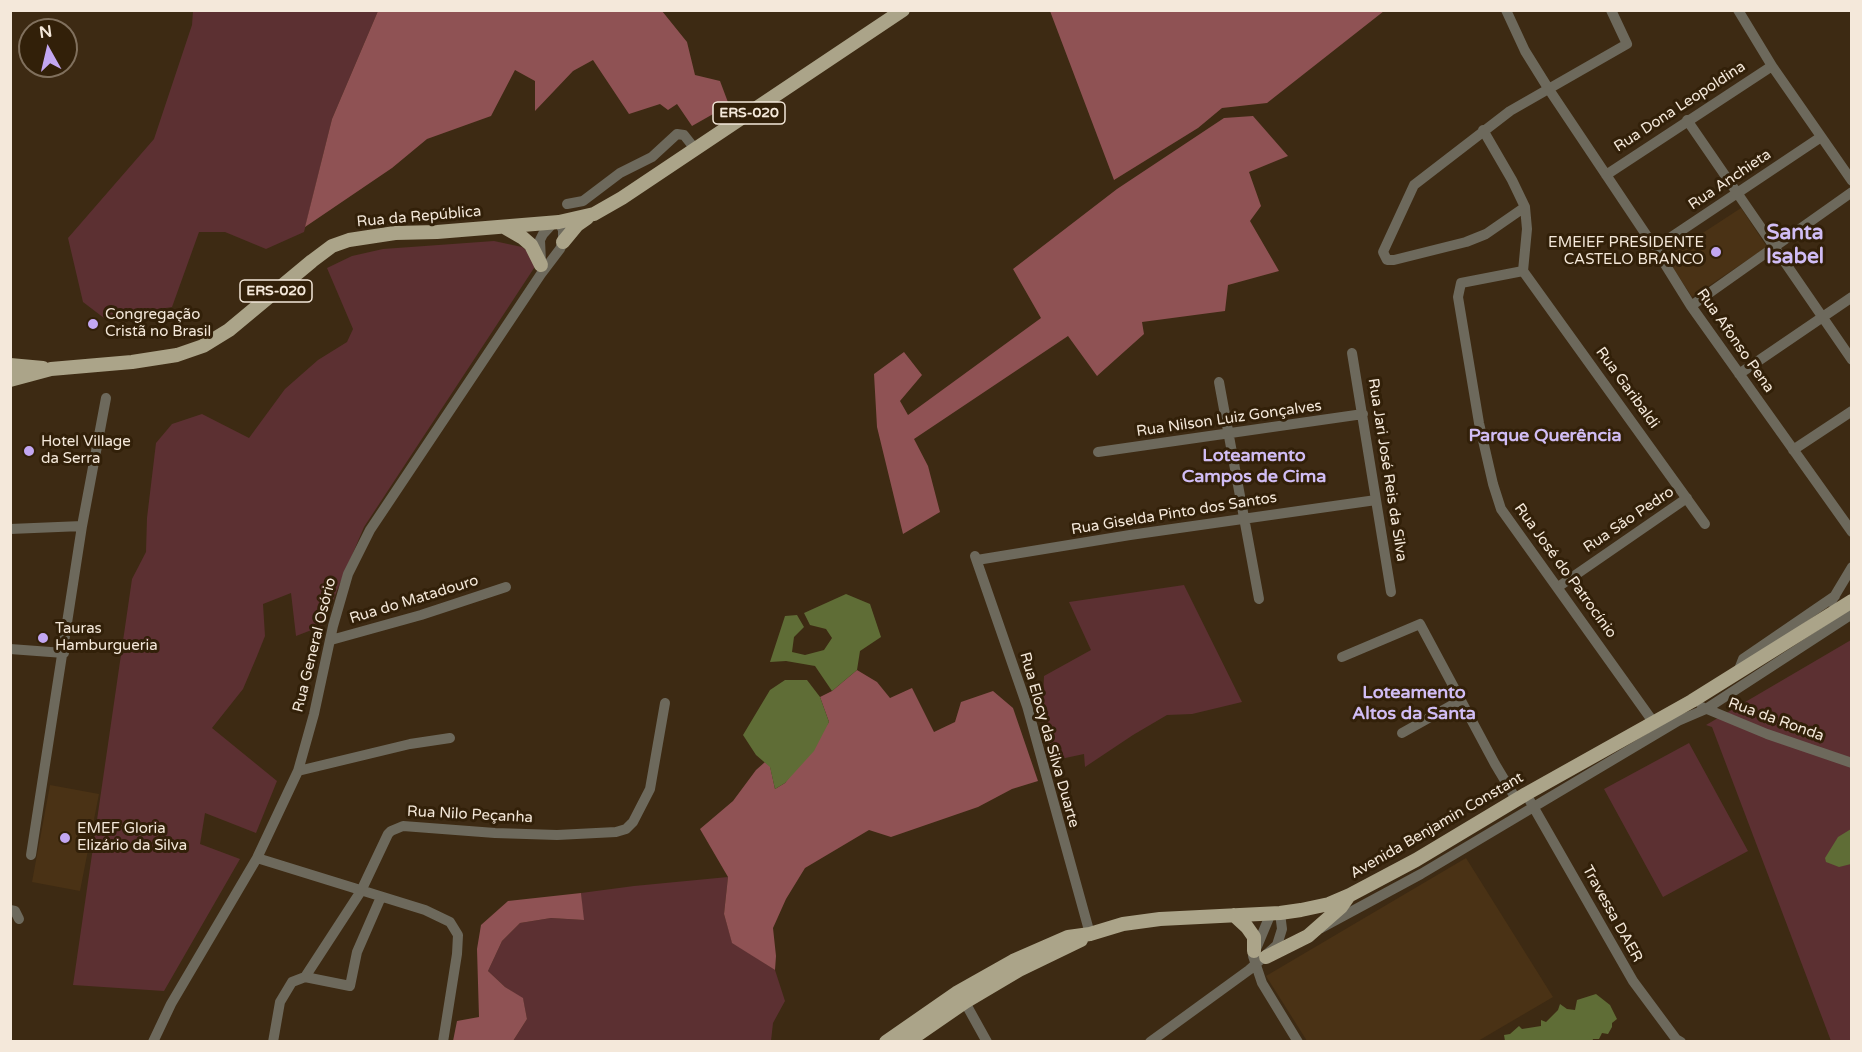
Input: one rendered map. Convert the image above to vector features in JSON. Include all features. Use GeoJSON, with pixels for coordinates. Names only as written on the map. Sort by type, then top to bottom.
{"type":"FeatureCollection","features":[{"type":"Feature","properties":{"kind":"main road","name":"ERS-020"},"geometry":{"type":"LineString","coordinates":[[504,227],[556,222],[596,212],[622,198],[903,10]]}},
{"type":"Feature","properties":{"kind":"main road"},"geometry":{"type":"LineString","coordinates":[[563,242],[577,225],[596,212]]}},
{"type":"Feature","properties":{"kind":"main road"},"geometry":{"type":"LineString","coordinates":[[504,227],[524,238],[531,245],[541,270]]}},
{"type":"Feature","properties":{"kind":"main road","name":"Rua da República"},"geometry":{"type":"LineString","coordinates":[[51,369],[154,359],[177,355],[203,346],[228,330],[332,246],[349,240],[395,234],[504,227]]}},
{"type":"Feature","properties":{"kind":"main road","name":"ERS-020"},"geometry":{"type":"LineString","coordinates":[[10,365],[51,369]]}},
{"type":"Feature","properties":{"kind":"main road","name":"ERS-020"},"geometry":{"type":"LineString","coordinates":[[10,380],[51,369]]}},
{"type":"Feature","properties":{"kind":"main road","name":"Avenida Benjamin Constant"},"geometry":{"type":"LineString","coordinates":[[907,1041],[962,997],[1013,961],[1068,937],[1160,918],[1301,910],[1329,904],[1350,895],[1525,800],[1692,701],[1851,601]]}},
{"type":"Feature","properties":{"kind":"main road"},"geometry":{"type":"LineString","coordinates":[[1234,915],[1254,937],[1258,957],[1288,947],[1313,932],[1341,907],[1350,895]]}},
{"type":"Feature","properties":{"kind":"main road"},"geometry":{"type":"LineString","coordinates":[[1301,910],[1312,921],[1313,932]]}},
{"type":"Feature","properties":{"kind":"main road","name":"Avenida Benjamin Constant"},"geometry":{"type":"LineString","coordinates":[[886,1041],[962,997]]}},
{"type":"Feature","properties":{"kind":"street","name":"Rua Afonso Pena"},"geometry":{"type":"LineString","coordinates":[[1506,10],[1525,51],[1548,88],[1691,306],[1851,532]]}},
{"type":"Feature","properties":{"kind":"street"},"geometry":{"type":"LineString","coordinates":[[1525,207],[1486,234],[1466,242],[1394,260],[1388,260],[1383,252],[1414,185],[1483,130],[1548,88],[1627,44],[1611,10]]}},
{"type":"Feature","properties":{"kind":"street"},"geometry":{"type":"LineString","coordinates":[[1739,11],[1772,66],[1851,181]]}},
{"type":"Feature","properties":{"kind":"street","name":"Rua Dona Leopoldina"},"geometry":{"type":"LineString","coordinates":[[1606,175],[1772,66]]}},
{"type":"Feature","properties":{"kind":"street"},"geometry":{"type":"LineString","coordinates":[[1687,120],[1851,360]]}},
{"type":"Feature","properties":{"kind":"street"},"geometry":{"type":"LineString","coordinates":[[1483,130],[1525,207],[1527,229],[1523,271]]}},
{"type":"Feature","properties":{"kind":"street"},"geometry":{"type":"LineString","coordinates":[[567,204],[583,201],[620,173],[652,157],[677,134],[684,135],[695,149]]}},
{"type":"Feature","properties":{"kind":"street","name":"Rua Anchieta"},"geometry":{"type":"LineString","coordinates":[[1655,248],[1821,137]]}},
{"type":"Feature","properties":{"kind":"street"},"geometry":{"type":"LineString","coordinates":[[652,157],[664,170]]}},
{"type":"Feature","properties":{"kind":"street"},"geometry":{"type":"LineString","coordinates":[[1691,306],[1851,192]]}},
{"type":"Feature","properties":{"kind":"street"},"geometry":{"type":"LineString","coordinates":[[592,194],[596,212]]}},
{"type":"Feature","properties":{"kind":"street"},"geometry":{"type":"LineString","coordinates":[[541,270],[540,240],[556,222],[563,230],[563,242]]}},
{"type":"Feature","properties":{"kind":"street","name":"Rua General Osório"},"geometry":{"type":"LineString","coordinates":[[153,1041],[171,1004],[257,858],[298,771],[348,574],[370,530],[541,270],[550,264],[563,242]]}},
{"type":"Feature","properties":{"kind":"street","name":"Rua José do Patrocínio"},"geometry":{"type":"LineString","coordinates":[[1523,271],[1461,283],[1458,297],[1479,423],[1501,509],[1654,723]]}},
{"type":"Feature","properties":{"kind":"street","name":"Rua Garibaldi"},"geometry":{"type":"LineString","coordinates":[[1523,271],[1705,524]]}},
{"type":"Feature","properties":{"kind":"street"},"geometry":{"type":"LineString","coordinates":[[1739,374],[1851,297]]}},
{"type":"Feature","properties":{"kind":"street","name":"Rua Jari José Reis da Silva"},"geometry":{"type":"LineString","coordinates":[[1352,353],[1364,414],[1391,592]]}},
{"type":"Feature","properties":{"kind":"street"},"geometry":{"type":"LineString","coordinates":[[1219,382],[1259,598]]}},
{"type":"Feature","properties":{"kind":"street"},"geometry":{"type":"LineString","coordinates":[[31,855],[82,526],[106,398]]}},
{"type":"Feature","properties":{"kind":"street"},"geometry":{"type":"LineString","coordinates":[[1792,450],[1851,411]]}},
{"type":"Feature","properties":{"kind":"street","name":"Rua Nilson Luiz Gonçalves"},"geometry":{"type":"LineString","coordinates":[[1098,453],[1364,414]]}},
{"type":"Feature","properties":{"kind":"street","name":"Rua São Pedro"},"geometry":{"type":"LineString","coordinates":[[1558,587],[1687,498]]}},
{"type":"Feature","properties":{"kind":"street","name":"Rua Giselda Pinto dos Santos"},"geometry":{"type":"LineString","coordinates":[[976,558],[1376,500]]}},
{"type":"Feature","properties":{"kind":"street"},"geometry":{"type":"LineString","coordinates":[[10,529],[82,526]]}},
{"type":"Feature","properties":{"kind":"street","name":"Rua Elocy da Silva Duarte"},"geometry":{"type":"LineString","coordinates":[[976,558],[1027,705],[1090,934]]}},
{"type":"Feature","properties":{"kind":"street","name":"Avenida Benjamin Constant"},"geometry":{"type":"LineString","coordinates":[[1822,618],[1851,567]]}},
{"type":"Feature","properties":{"kind":"street","name":"Rua do Matadouro"},"geometry":{"type":"LineString","coordinates":[[331,640],[421,615],[506,587]]}},
{"type":"Feature","properties":{"kind":"street","name":"Avenida Benjamin Constant"},"geometry":{"type":"LineString","coordinates":[[1738,672],[1743,659],[1835,596]]}},
{"type":"Feature","properties":{"kind":"street","name":"Avenida Benjamin Constant"},"geometry":{"type":"LineString","coordinates":[[1313,932],[1420,874],[1525,800],[1678,721],[1706,710],[1851,614]]}},
{"type":"Feature","properties":{"kind":"street","name":"Travessa DAER"},"geometry":{"type":"LineString","coordinates":[[1342,657],[1420,624],[1495,765],[1525,800],[1633,981],[1676,1039],[1681,1041]]}},
{"type":"Feature","properties":{"kind":"street"},"geometry":{"type":"LineString","coordinates":[[10,649],[64,653]]}},
{"type":"Feature","properties":{"kind":"street"},"geometry":{"type":"LineString","coordinates":[[1402,733],[1461,700]]}},
{"type":"Feature","properties":{"kind":"street","name":"Rua da Ronda"},"geometry":{"type":"LineString","coordinates":[[1692,701],[1706,710],[1767,734],[1851,763]]}},
{"type":"Feature","properties":{"kind":"street","name":"Rua Nilo Peçanha"},"geometry":{"type":"LineString","coordinates":[[273,1041],[280,1002],[292,982],[305,977],[361,891],[388,834],[402,826],[557,835],[616,832],[626,829],[633,822],[650,789],[665,703]]}},
{"type":"Feature","properties":{"kind":"street"},"geometry":{"type":"LineString","coordinates":[[298,771],[410,744],[450,738]]}},
{"type":"Feature","properties":{"kind":"street"},"geometry":{"type":"LineString","coordinates":[[257,858],[425,910],[450,922],[458,935],[457,954],[443,1041]]}},
{"type":"Feature","properties":{"kind":"street"},"geometry":{"type":"LineString","coordinates":[[305,977],[350,986],[357,952],[381,897]]}},
{"type":"Feature","properties":{"kind":"street"},"geometry":{"type":"LineString","coordinates":[[10,910],[15,911],[19,919]]}},
{"type":"Feature","properties":{"kind":"street"},"geometry":{"type":"LineString","coordinates":[[1276,913],[1258,957],[1262,983],[1298,1041]]}},
{"type":"Feature","properties":{"kind":"street"},"geometry":{"type":"LineString","coordinates":[[1150,1041],[1258,957],[1277,945],[1282,929],[1276,913]]}},
{"type":"Feature","properties":{"kind":"street"},"geometry":{"type":"LineString","coordinates":[[962,997],[987,1041]]}},
{"type":"Feature","properties":{"kind":"shaded area"},"geometry":{"type":"Polygon","coordinates":[[[193,11],[378,11],[332,119],[304,232],[266,249],[225,232],[199,232],[172,307],[104,318],[83,302],[68,238],[154,139],[192,25],[193,11]]]}},
{"type":"Feature","properties":{"kind":"shaded area"},"geometry":{"type":"Polygon","coordinates":[[[378,11],[662,11],[687,42],[695,75],[720,81],[729,105],[692,126],[677,104],[668,110],[660,104],[629,114],[593,60],[573,71],[535,111],[535,81],[515,70],[491,116],[427,139],[392,168],[305,227],[332,119],[378,11]]]}},
{"type":"Feature","properties":{"kind":"shaded area"},"geometry":{"type":"Polygon","coordinates":[[[1050,11],[1384,11],[1267,103],[1222,108],[1198,128],[1114,180],[1050,11]]]}},
{"type":"Feature","properties":{"kind":"shaded area"},"geometry":{"type":"Polygon","coordinates":[[[1253,116],[1288,156],[1249,172],[1261,206],[1250,221],[1279,271],[1228,285],[1225,311],[1142,322],[1144,334],[1097,376],[1068,336],[914,439],[928,466],[940,512],[903,534],[877,427],[874,374],[904,352],[922,375],[900,401],[908,415],[1041,318],[1013,269],[1117,189],[1224,118],[1253,116]]]}},
{"type":"Feature","properties":{"kind":"shaded area","name":"EMEIEF PRESIDENTE CASTELO BRANCO"},"geometry":{"type":"Polygon","coordinates":[[[1741,208],[1767,247],[1692,297],[1666,257],[1741,208]]]}},
{"type":"Feature","properties":{"kind":"shaded area"},"geometry":{"type":"Polygon","coordinates":[[[494,241],[522,247],[531,254],[536,265],[364,527],[322,626],[296,636],[291,593],[263,604],[265,636],[257,656],[243,689],[212,728],[277,781],[256,833],[205,813],[200,844],[240,859],[164,991],[73,985],[132,579],[146,552],[147,518],[156,443],[172,424],[202,414],[249,438],[285,389],[318,360],[347,342],[353,329],[327,268],[352,256],[383,249],[494,241]]]}},
{"type":"Feature","properties":{"kind":"shaded area"},"geometry":{"type":"Polygon","coordinates":[[[1184,585],[1242,702],[1192,714],[1167,715],[1085,767],[1084,754],[1051,761],[1042,720],[1044,676],[1091,650],[1069,602],[1184,585]]]}},
{"type":"Feature","properties":{"kind":"shaded area"},"geometry":{"type":"Polygon","coordinates":[[[846,594],[870,604],[881,637],[860,651],[857,670],[832,691],[815,666],[786,661],[770,662],[785,616],[797,615],[804,627],[794,637],[792,652],[805,655],[824,650],[832,638],[826,629],[810,625],[804,613],[846,594]]]}},
{"type":"Feature","properties":{"kind":"shaded area"},"geometry":{"type":"Polygon","coordinates":[[[1851,640],[1851,1041],[1831,1041],[1712,727],[1706,725],[1851,640]]]}},
{"type":"Feature","properties":{"kind":"shaded area"},"geometry":{"type":"Polygon","coordinates":[[[857,670],[877,682],[890,698],[912,688],[934,732],[955,722],[961,702],[993,691],[1013,708],[1038,781],[1012,789],[978,807],[891,837],[869,830],[805,868],[786,899],[773,928],[775,970],[732,943],[724,914],[728,877],[700,829],[733,801],[756,770],[765,762],[770,766],[775,789],[785,783],[829,722],[820,697],[832,691],[857,670]]]}},
{"type":"Feature","properties":{"kind":"shaded area"},"geometry":{"type":"Polygon","coordinates":[[[785,680],[807,680],[820,697],[829,722],[814,751],[785,783],[775,789],[770,767],[756,755],[743,735],[770,690],[785,680]]]}},
{"type":"Feature","properties":{"kind":"shaded area"},"geometry":{"type":"Polygon","coordinates":[[[1689,743],[1748,851],[1663,897],[1604,789],[1689,743]]]}},
{"type":"Feature","properties":{"kind":"shaded area","name":"EMEF Gloria Elizário da Silva"},"geometry":{"type":"Polygon","coordinates":[[[50,785],[99,794],[80,891],[32,882],[50,785]]]}},
{"type":"Feature","properties":{"kind":"shaded area"},"geometry":{"type":"Polygon","coordinates":[[[1851,829],[1851,864],[1839,867],[1826,862],[1825,858],[1838,837],[1851,829]]]}},
{"type":"Feature","properties":{"kind":"shaded area"},"geometry":{"type":"Polygon","coordinates":[[[1466,858],[1553,997],[1478,1041],[1307,1041],[1266,976],[1466,858]]]}},
{"type":"Feature","properties":{"kind":"shaded area"},"geometry":{"type":"Polygon","coordinates":[[[728,877],[724,914],[732,942],[775,970],[785,1001],[773,1023],[771,1041],[513,1041],[527,1019],[523,999],[505,987],[488,971],[502,941],[520,923],[551,918],[583,920],[581,893],[728,877]]]}},
{"type":"Feature","properties":{"kind":"shaded area"},"geometry":{"type":"Polygon","coordinates":[[[581,893],[584,920],[551,918],[520,923],[502,941],[488,971],[505,987],[523,998],[527,1019],[513,1041],[453,1041],[457,1021],[479,1017],[477,949],[481,925],[508,901],[581,893]]]}},
{"type":"Feature","properties":{"kind":"shaded area"},"geometry":{"type":"Polygon","coordinates":[[[1596,994],[1610,1005],[1617,1019],[1612,1023],[1608,1034],[1602,1033],[1599,1039],[1593,1039],[1592,1042],[1505,1041],[1504,1035],[1510,1034],[1519,1026],[1522,1029],[1541,1026],[1541,1020],[1546,1022],[1558,1010],[1560,1004],[1567,1009],[1575,1010],[1577,1000],[1596,994]]]}},
{"type":"Feature","properties":{"kind":"place","name":"EMEIEF PRESIDENTE CASTELO BRANCO"},"geometry":{"type":"Point","coordinates":[1716,252]}},
{"type":"Feature","properties":{"kind":"place","name":"Congregação Cristã no Brasil"},"geometry":{"type":"Point","coordinates":[93,324]}},
{"type":"Feature","properties":{"kind":"place","name":"Hotel Village da Serra"},"geometry":{"type":"Point","coordinates":[29,451]}},
{"type":"Feature","properties":{"kind":"place","name":"Tauras Hamburgueria"},"geometry":{"type":"Point","coordinates":[43,638]}},
{"type":"Feature","properties":{"kind":"place","name":"EMEF Gloria Elizário da Silva"},"geometry":{"type":"Point","coordinates":[65,838]}},
{"type":"Feature","properties":{"kind":"district","name":"Santa Isabel"},"geometry":{"type":"Point","coordinates":[1795,245]}},
{"type":"Feature","properties":{"kind":"district","name":"Parque Querência"},"geometry":{"type":"Point","coordinates":[1545,436]}},
{"type":"Feature","properties":{"kind":"district","name":"Loteamento Campos de Cima"},"geometry":{"type":"Point","coordinates":[1254,466]}},
{"type":"Feature","properties":{"kind":"district","name":"Loteamento Altos da Santa"},"geometry":{"type":"Point","coordinates":[1414,703]}}]}
